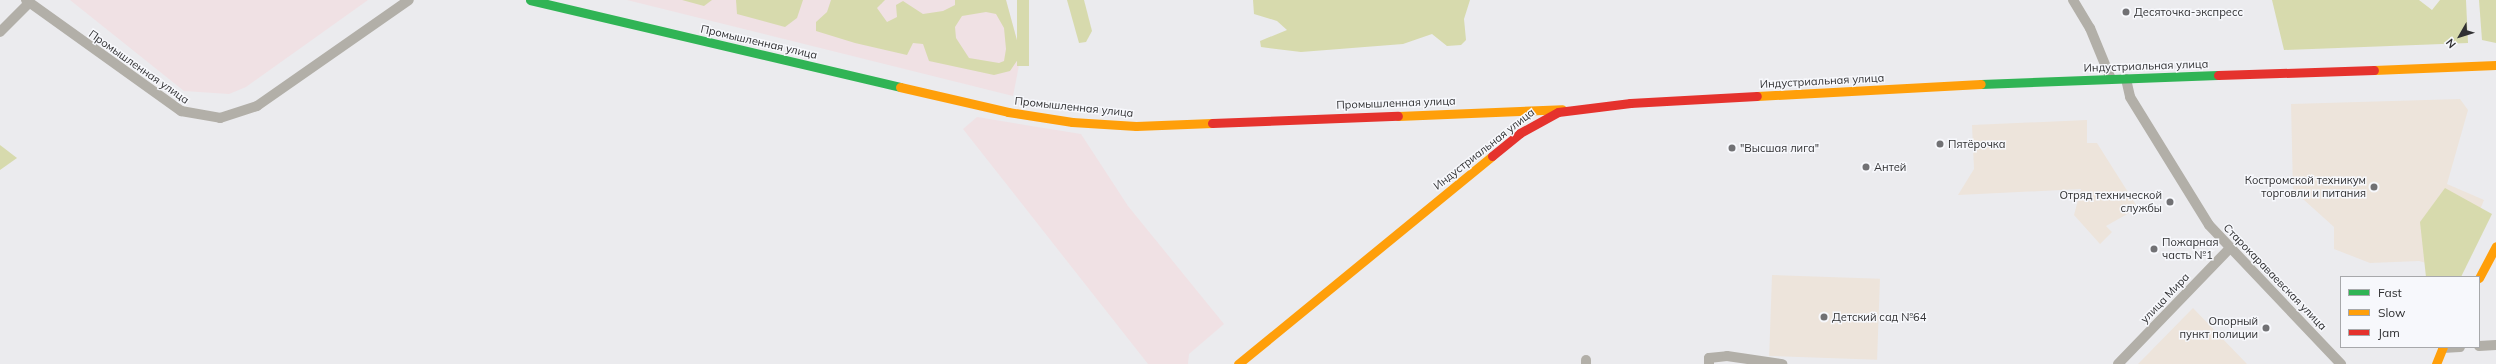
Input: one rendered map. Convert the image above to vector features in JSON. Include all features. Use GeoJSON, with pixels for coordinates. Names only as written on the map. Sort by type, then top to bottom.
{"type":"FeatureCollection","features":[{"type":"Feature","properties":{"kind":"main road","name":"Промышленная улица"},"geometry":{"type":"LineString","coordinates":[[530,0],[1008,112],[1072,122],[1136,126],[1581,108]]}},
{"type":"Feature","properties":{"kind":"main road","name":"Индустриальная улица"},"geometry":{"type":"LineString","coordinates":[[1238,364],[1520,133],[1544,117],[1581,108],[1630,102],[2110,79],[2496,66]]}},
{"type":"Feature","properties":{"kind":"main road"},"geometry":{"type":"LineString","coordinates":[[2480,276],[2496,246]]}},
{"type":"Feature","properties":{"kind":"main road"},"geometry":{"type":"LineString","coordinates":[[2436,364],[2443,348]]}},
{"type":"Feature","properties":{"kind":"street","name":"Промышленная улица"},"geometry":{"type":"LineString","coordinates":[[27,1],[186,114],[220,118],[257,106],[409,0]]}},
{"type":"Feature","properties":{"kind":"street"},"geometry":{"type":"LineString","coordinates":[[2073,0],[2090,28],[2110,79]]}},
{"type":"Feature","properties":{"kind":"street"},"geometry":{"type":"LineString","coordinates":[[0,32],[27,1]]}},
{"type":"Feature","properties":{"kind":"street","name":"Старокараваевская улица"},"geometry":{"type":"LineString","coordinates":[[2126,79],[2130,97],[2209,225],[2229,249],[2341,364]]}},
{"type":"Feature","properties":{"kind":"street","name":"улица Мира"},"geometry":{"type":"LineString","coordinates":[[2118,364],[2229,249]]}},
{"type":"Feature","properties":{"kind":"street"},"geometry":{"type":"LineString","coordinates":[[2480,346],[2496,345]]}},
{"type":"Feature","properties":{"kind":"street"},"geometry":{"type":"LineString","coordinates":[[1709,361],[1727,356],[1782,364]]}},
{"type":"Feature","properties":{"kind":"shaded area"},"geometry":{"type":"Polygon","coordinates":[[[70,0],[368,0],[246,87],[229,94],[184,91],[70,0]]]}},
{"type":"Feature","properties":{"kind":"shaded area"},"geometry":{"type":"Polygon","coordinates":[[[627,0],[1006,0],[1021,55],[1013,96],[627,0]]]}},
{"type":"Feature","properties":{"kind":"shaded area","name":"Костромской техникум торговли и питания"},"geometry":{"type":"Polygon","coordinates":[[[2460,99],[2468,110],[2447,184],[2484,200],[2455,271],[2419,261],[2370,263],[2334,249],[2334,227],[2293,190],[2291,104],[2460,99]]]}},
{"type":"Feature","properties":{"kind":"shaded area"},"geometry":{"type":"Polygon","coordinates":[[[977,117],[1081,134],[1128,206],[1224,324],[1189,354],[1188,364],[1148,364],[963,129],[977,117]]]}},
{"type":"Feature","properties":{"kind":"shaded area"},"geometry":{"type":"Polygon","coordinates":[[[2087,120],[2087,143],[2097,143],[2138,208],[2106,226],[2112,232],[2100,244],[2074,215],[2081,189],[1958,195],[1974,169],[1972,125],[2087,120]]]}},
{"type":"Feature","properties":{"kind":"shaded area","name":"Детский сад №64"},"geometry":{"type":"Polygon","coordinates":[[[1772,275],[1880,279],[1877,360],[1769,356],[1772,275]]]}},
{"type":"Feature","properties":{"kind":"shaded area"},"geometry":{"type":"Polygon","coordinates":[[[2193,308],[2247,364],[2138,364],[2193,308]]]}},
{"type":"Feature","properties":{"kind":"green space"},"geometry":{"type":"Polygon","coordinates":[[[682,0],[712,0],[704,6],[682,0]]]}},
{"type":"Feature","properties":{"kind":"green space"},"geometry":{"type":"Polygon","coordinates":[[[736,0],[803,0],[797,18],[785,27],[737,14],[736,0]]]}},
{"type":"Feature","properties":{"kind":"green space"},"geometry":{"type":"Polygon","coordinates":[[[831,0],[885,0],[877,8],[887,22],[897,17],[896,5],[903,1],[923,14],[943,11],[955,5],[955,0],[1006,0],[1021,55],[1010,71],[994,75],[929,61],[923,44],[913,43],[907,55],[855,43],[816,31],[816,22],[827,12],[831,0]],[[986,12],[962,16],[955,27],[956,38],[969,58],[999,63],[1004,61],[1006,49],[1004,28],[996,14],[986,12]]]}},
{"type":"Feature","properties":{"kind":"green space"},"geometry":{"type":"Polygon","coordinates":[[[1017,0],[1029,0],[1029,66],[1017,66],[1017,0]]]}},
{"type":"Feature","properties":{"kind":"green space"},"geometry":{"type":"Polygon","coordinates":[[[1067,0],[1084,0],[1092,31],[1086,42],[1079,43],[1067,0]]]}},
{"type":"Feature","properties":{"kind":"green space"},"geometry":{"type":"Polygon","coordinates":[[[1253,0],[1470,0],[1464,19],[1466,40],[1461,45],[1447,46],[1432,34],[1403,44],[1301,52],[1261,47],[1260,41],[1287,30],[1277,21],[1254,14],[1253,0]]]}},
{"type":"Feature","properties":{"kind":"green space"},"geometry":{"type":"Polygon","coordinates":[[[2272,0],[2419,0],[2432,10],[2440,0],[2466,0],[2468,43],[2284,50],[2272,0]]]}},
{"type":"Feature","properties":{"kind":"green space"},"geometry":{"type":"Polygon","coordinates":[[[2479,0],[2496,0],[2496,43],[2482,40],[2479,0]]]}},
{"type":"Feature","properties":{"kind":"green space"},"geometry":{"type":"Polygon","coordinates":[[[0,145],[17,158],[0,170],[0,145]]]}},
{"type":"Feature","properties":{"kind":"green space"},"geometry":{"type":"Polygon","coordinates":[[[2445,188],[2492,214],[2461,276],[2426,276],[2420,222],[2445,188]]]}},
{"type":"Feature","properties":{"kind":"traffic: fast"},"geometry":{"type":"LineString","coordinates":[[530,0],[900,87]]}},
{"type":"Feature","properties":{"kind":"traffic: fast"},"geometry":{"type":"LineString","coordinates":[[1981,84],[2218,75]]}},
{"type":"Feature","properties":{"kind":"traffic: slow"},"geometry":{"type":"LineString","coordinates":[[2374,70],[2496,65]]}},
{"type":"Feature","properties":{"kind":"traffic: slow"},"geometry":{"type":"LineString","coordinates":[[1757,96],[1981,84]]}},
{"type":"Feature","properties":{"kind":"traffic: slow"},"geometry":{"type":"LineString","coordinates":[[900,87],[1008,112],[1072,122],[1136,126],[1212,123]]}},
{"type":"Feature","properties":{"kind":"traffic: slow"},"geometry":{"type":"LineString","coordinates":[[1398,116],[1562,109]]}},
{"type":"Feature","properties":{"kind":"traffic: slow"},"geometry":{"type":"LineString","coordinates":[[1238,364],[1492,156]]}},
{"type":"Feature","properties":{"kind":"traffic: slow"},"geometry":{"type":"LineString","coordinates":[[2480,276],[2496,246]]}},
{"type":"Feature","properties":{"kind":"traffic: slow"},"geometry":{"type":"LineString","coordinates":[[2436,364],[2443,348]]}},
{"type":"Feature","properties":{"kind":"traffic: jam"},"geometry":{"type":"LineString","coordinates":[[2218,75],[2374,70]]}},
{"type":"Feature","properties":{"kind":"traffic: jam"},"geometry":{"type":"LineString","coordinates":[[1492,156],[1520,133],[1558,112],[1630,103],[1757,96]]}},
{"type":"Feature","properties":{"kind":"traffic: jam"},"geometry":{"type":"LineString","coordinates":[[1212,123],[1398,116]]}},
{"type":"Feature","properties":{"kind":"place","name":"Десяточка-экспресс"},"geometry":{"type":"Point","coordinates":[2126,12]}},
{"type":"Feature","properties":{"kind":"place","name":"Пятёрочка"},"geometry":{"type":"Point","coordinates":[1940,144]}},
{"type":"Feature","properties":{"kind":"place","name":"\"Высшая лига\""},"geometry":{"type":"Point","coordinates":[1732,148]}},
{"type":"Feature","properties":{"kind":"place","name":"Антей"},"geometry":{"type":"Point","coordinates":[1866,167]}},
{"type":"Feature","properties":{"kind":"place","name":"Костромской техникум торговли и питания"},"geometry":{"type":"Point","coordinates":[2374,187]}},
{"type":"Feature","properties":{"kind":"place","name":"Отряд технической службы"},"geometry":{"type":"Point","coordinates":[2170,202]}},
{"type":"Feature","properties":{"kind":"place","name":"Пожарная часть №1"},"geometry":{"type":"Point","coordinates":[2154,249]}},
{"type":"Feature","properties":{"kind":"place","name":"Детский сад №64"},"geometry":{"type":"Point","coordinates":[1824,317]}},
{"type":"Feature","properties":{"kind":"place","name":"Опорный пункт полиции"},"geometry":{"type":"Point","coordinates":[2266,328]}}]}
